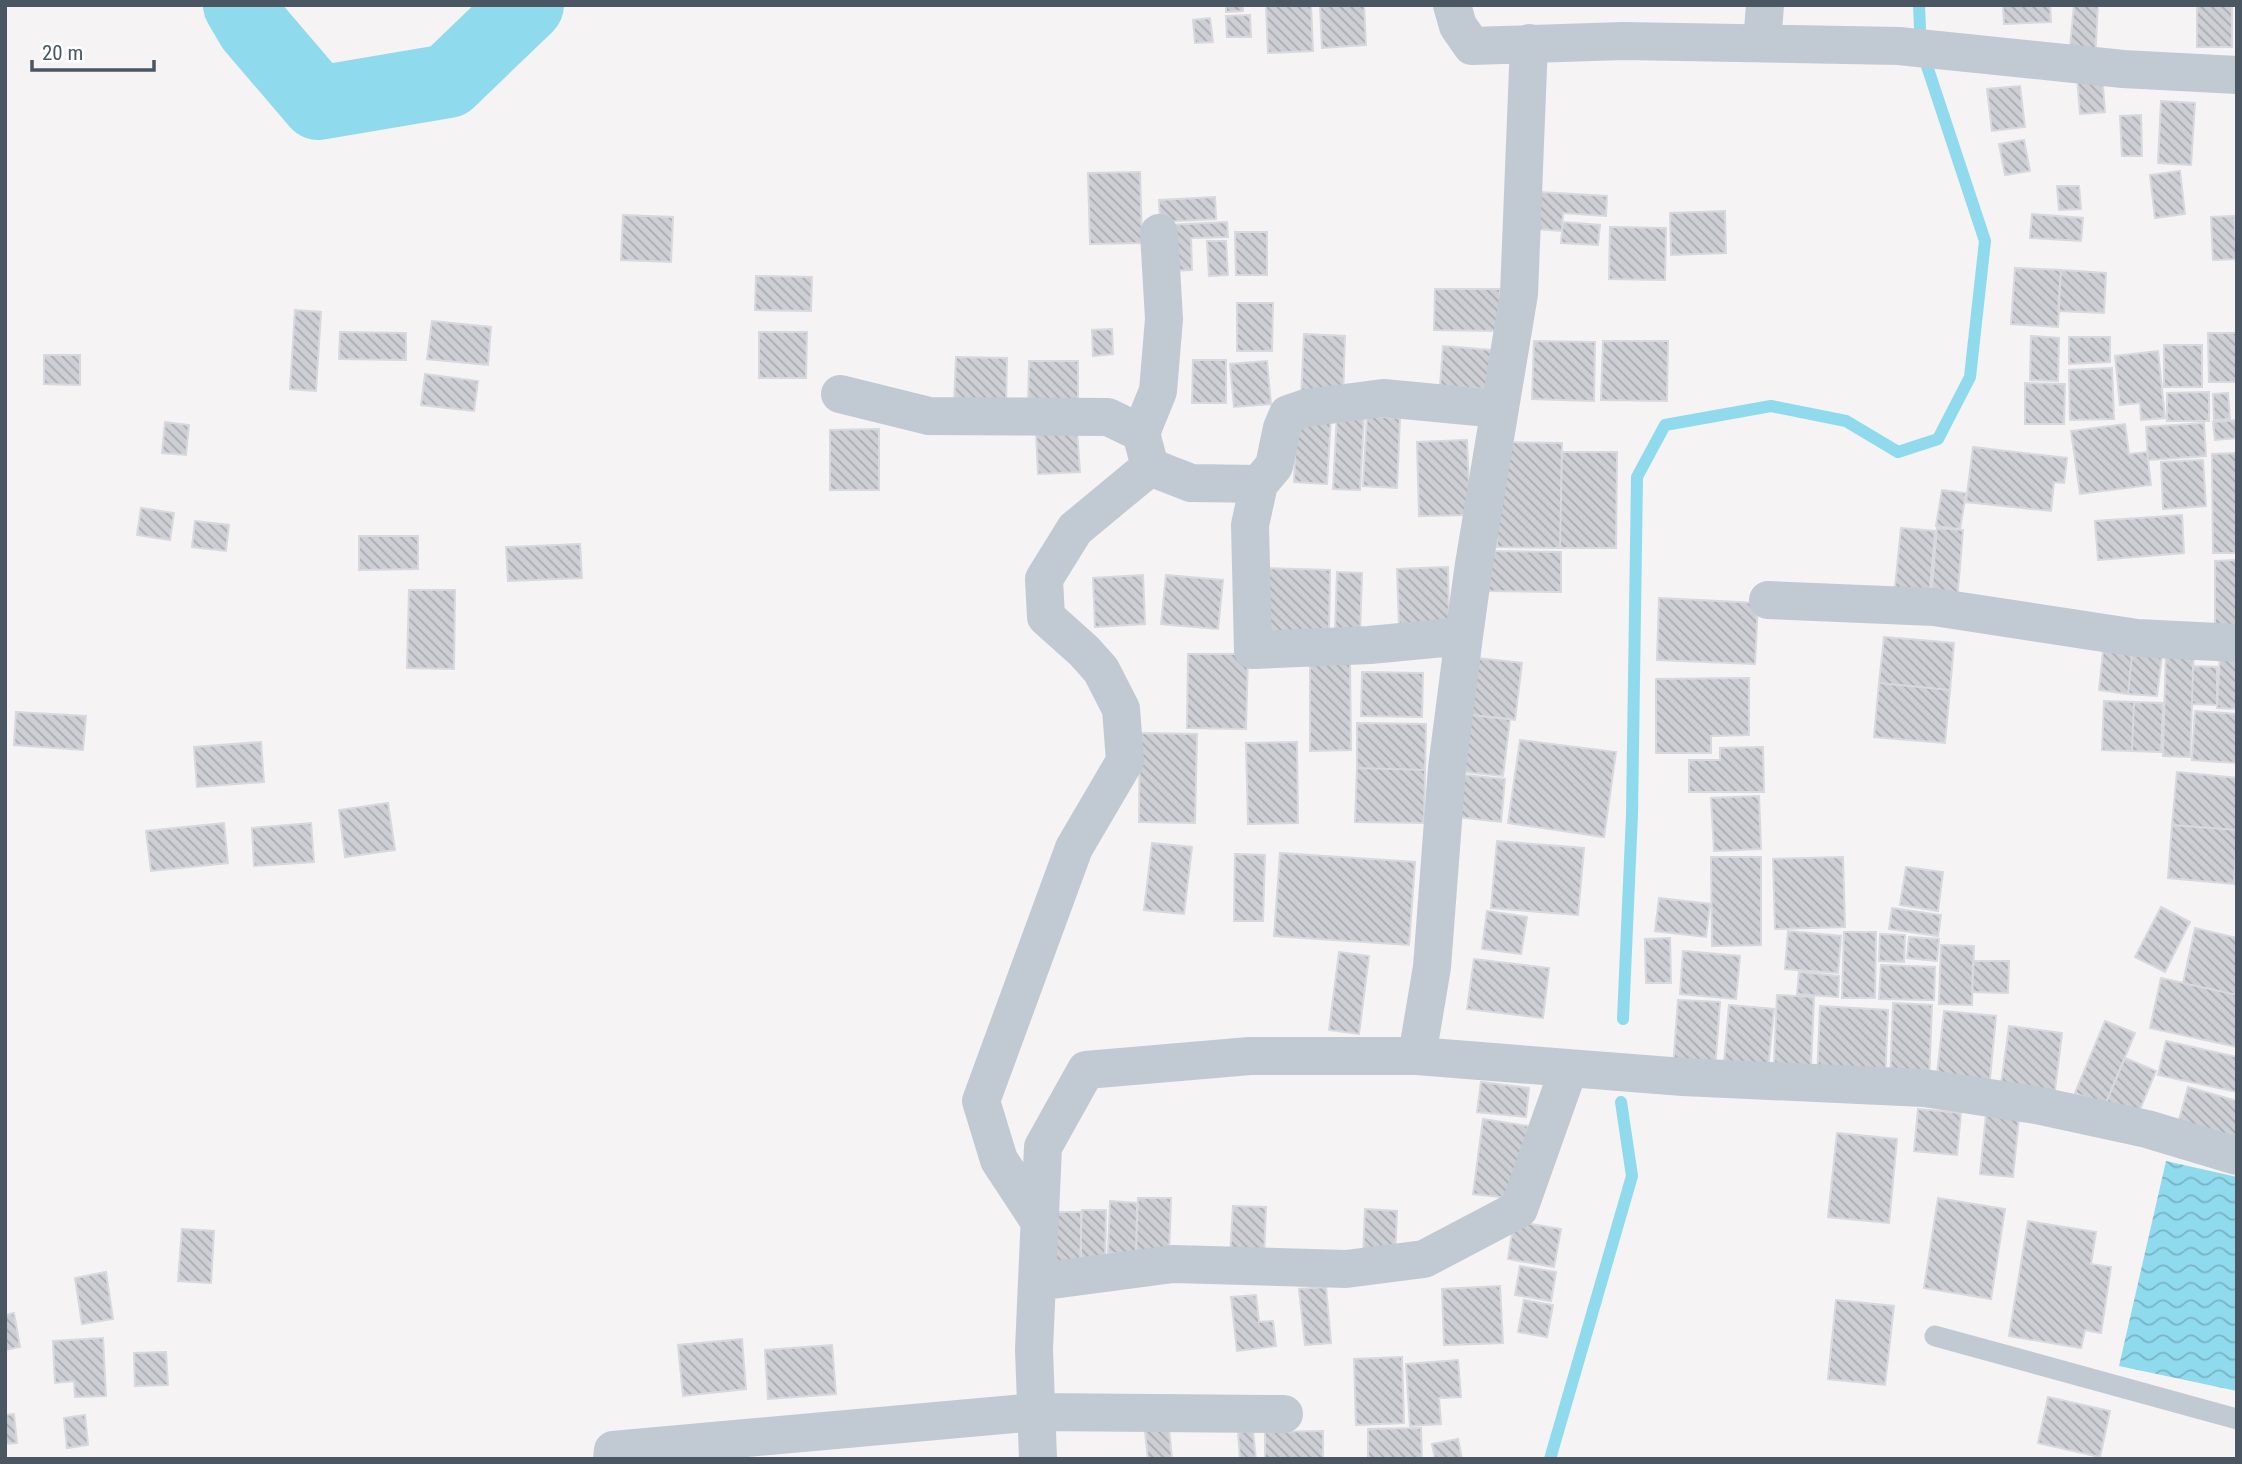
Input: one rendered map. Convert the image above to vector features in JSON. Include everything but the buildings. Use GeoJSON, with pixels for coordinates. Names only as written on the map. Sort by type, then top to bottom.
{"type":"FeatureCollection","features":[{"type":"Feature","properties":{"kind":"street"},"geometry":{"type":"LineString","coordinates":[[1452,5],[1458,26],[1472,46],[1636,41],[1899,46],[2123,69],[2237,75]]}},
{"type":"Feature","properties":{"kind":"street"},"geometry":{"type":"LineString","coordinates":[[1762,43],[1765,5]]}},
{"type":"Feature","properties":{"kind":"street"},"geometry":{"type":"LineString","coordinates":[[1417,1056],[1432,967],[1447,768],[1464,636],[1519,294],[1529,43]]}},
{"type":"Feature","properties":{"kind":"street"},"geometry":{"type":"LineString","coordinates":[[1039,1221],[999,1160],[981,1101],[1074,848],[1125,761],[1121,709],[1101,670],[1046,617],[1044,579],[1075,529],[1145,450],[1158,391],[1164,319],[1159,233]]}},
{"type":"Feature","properties":{"kind":"street"},"geometry":{"type":"LineString","coordinates":[[840,394],[929,416],[1108,417],[1145,450],[1191,483],[1259,484]]}},
{"type":"Feature","properties":{"kind":"street"},"geometry":{"type":"LineString","coordinates":[[1464,636],[1370,645],[1254,650],[1250,525],[1259,484],[1274,466],[1282,428],[1288,414],[1306,408],[1383,398],[1499,410]]}},
{"type":"Feature","properties":{"kind":"street"},"geometry":{"type":"LineString","coordinates":[[1768,600],[1934,607],[2137,638],[2237,643]]}},
{"type":"Feature","properties":{"kind":"street"},"geometry":{"type":"LineString","coordinates":[[1038,1459],[1034,1349],[1043,1147],[1086,1070],[1250,1056],[1417,1056],[1683,1077],[1924,1088],[2049,1107],[2147,1129],[2237,1156]]}},
{"type":"Feature","properties":{"kind":"street"},"geometry":{"type":"LineString","coordinates":[[1037,1282],[1173,1264],[1346,1269],[1424,1259],[1519,1209],[1569,1068]]}},
{"type":"Feature","properties":{"kind":"street"},"geometry":{"type":"LineString","coordinates":[[612,1459],[613,1450],[1036,1412],[1284,1414]]}},
{"type":"Feature","properties":{"kind":"lane"},"geometry":{"type":"LineString","coordinates":[[1935,1336],[2237,1419]]}},
{"type":"Feature","properties":{"kind":"water"},"geometry":{"type":"Polygon","coordinates":[[[2166,1161],[2237,1177],[2237,1391],[2119,1366],[2166,1161]]]}},
{"type":"Feature","properties":{"kind":"waterway"},"geometry":{"type":"LineString","coordinates":[[240,5],[253,27],[318,103],[448,81],[527,5]]}},
{"type":"Feature","properties":{"kind":"waterway"},"geometry":{"type":"LineString","coordinates":[[1919,5],[1920,28]]}},
{"type":"Feature","properties":{"kind":"waterway"},"geometry":{"type":"LineString","coordinates":[[1623,1019],[1632,814],[1637,477],[1665,425],[1771,406],[1846,421],[1898,452],[1938,439],[1970,377],[1985,241],[1926,63]]}},
{"type":"Feature","properties":{"kind":"waterway"},"geometry":{"type":"LineString","coordinates":[[1550,1459],[1632,1176],[1621,1102]]}}]}
